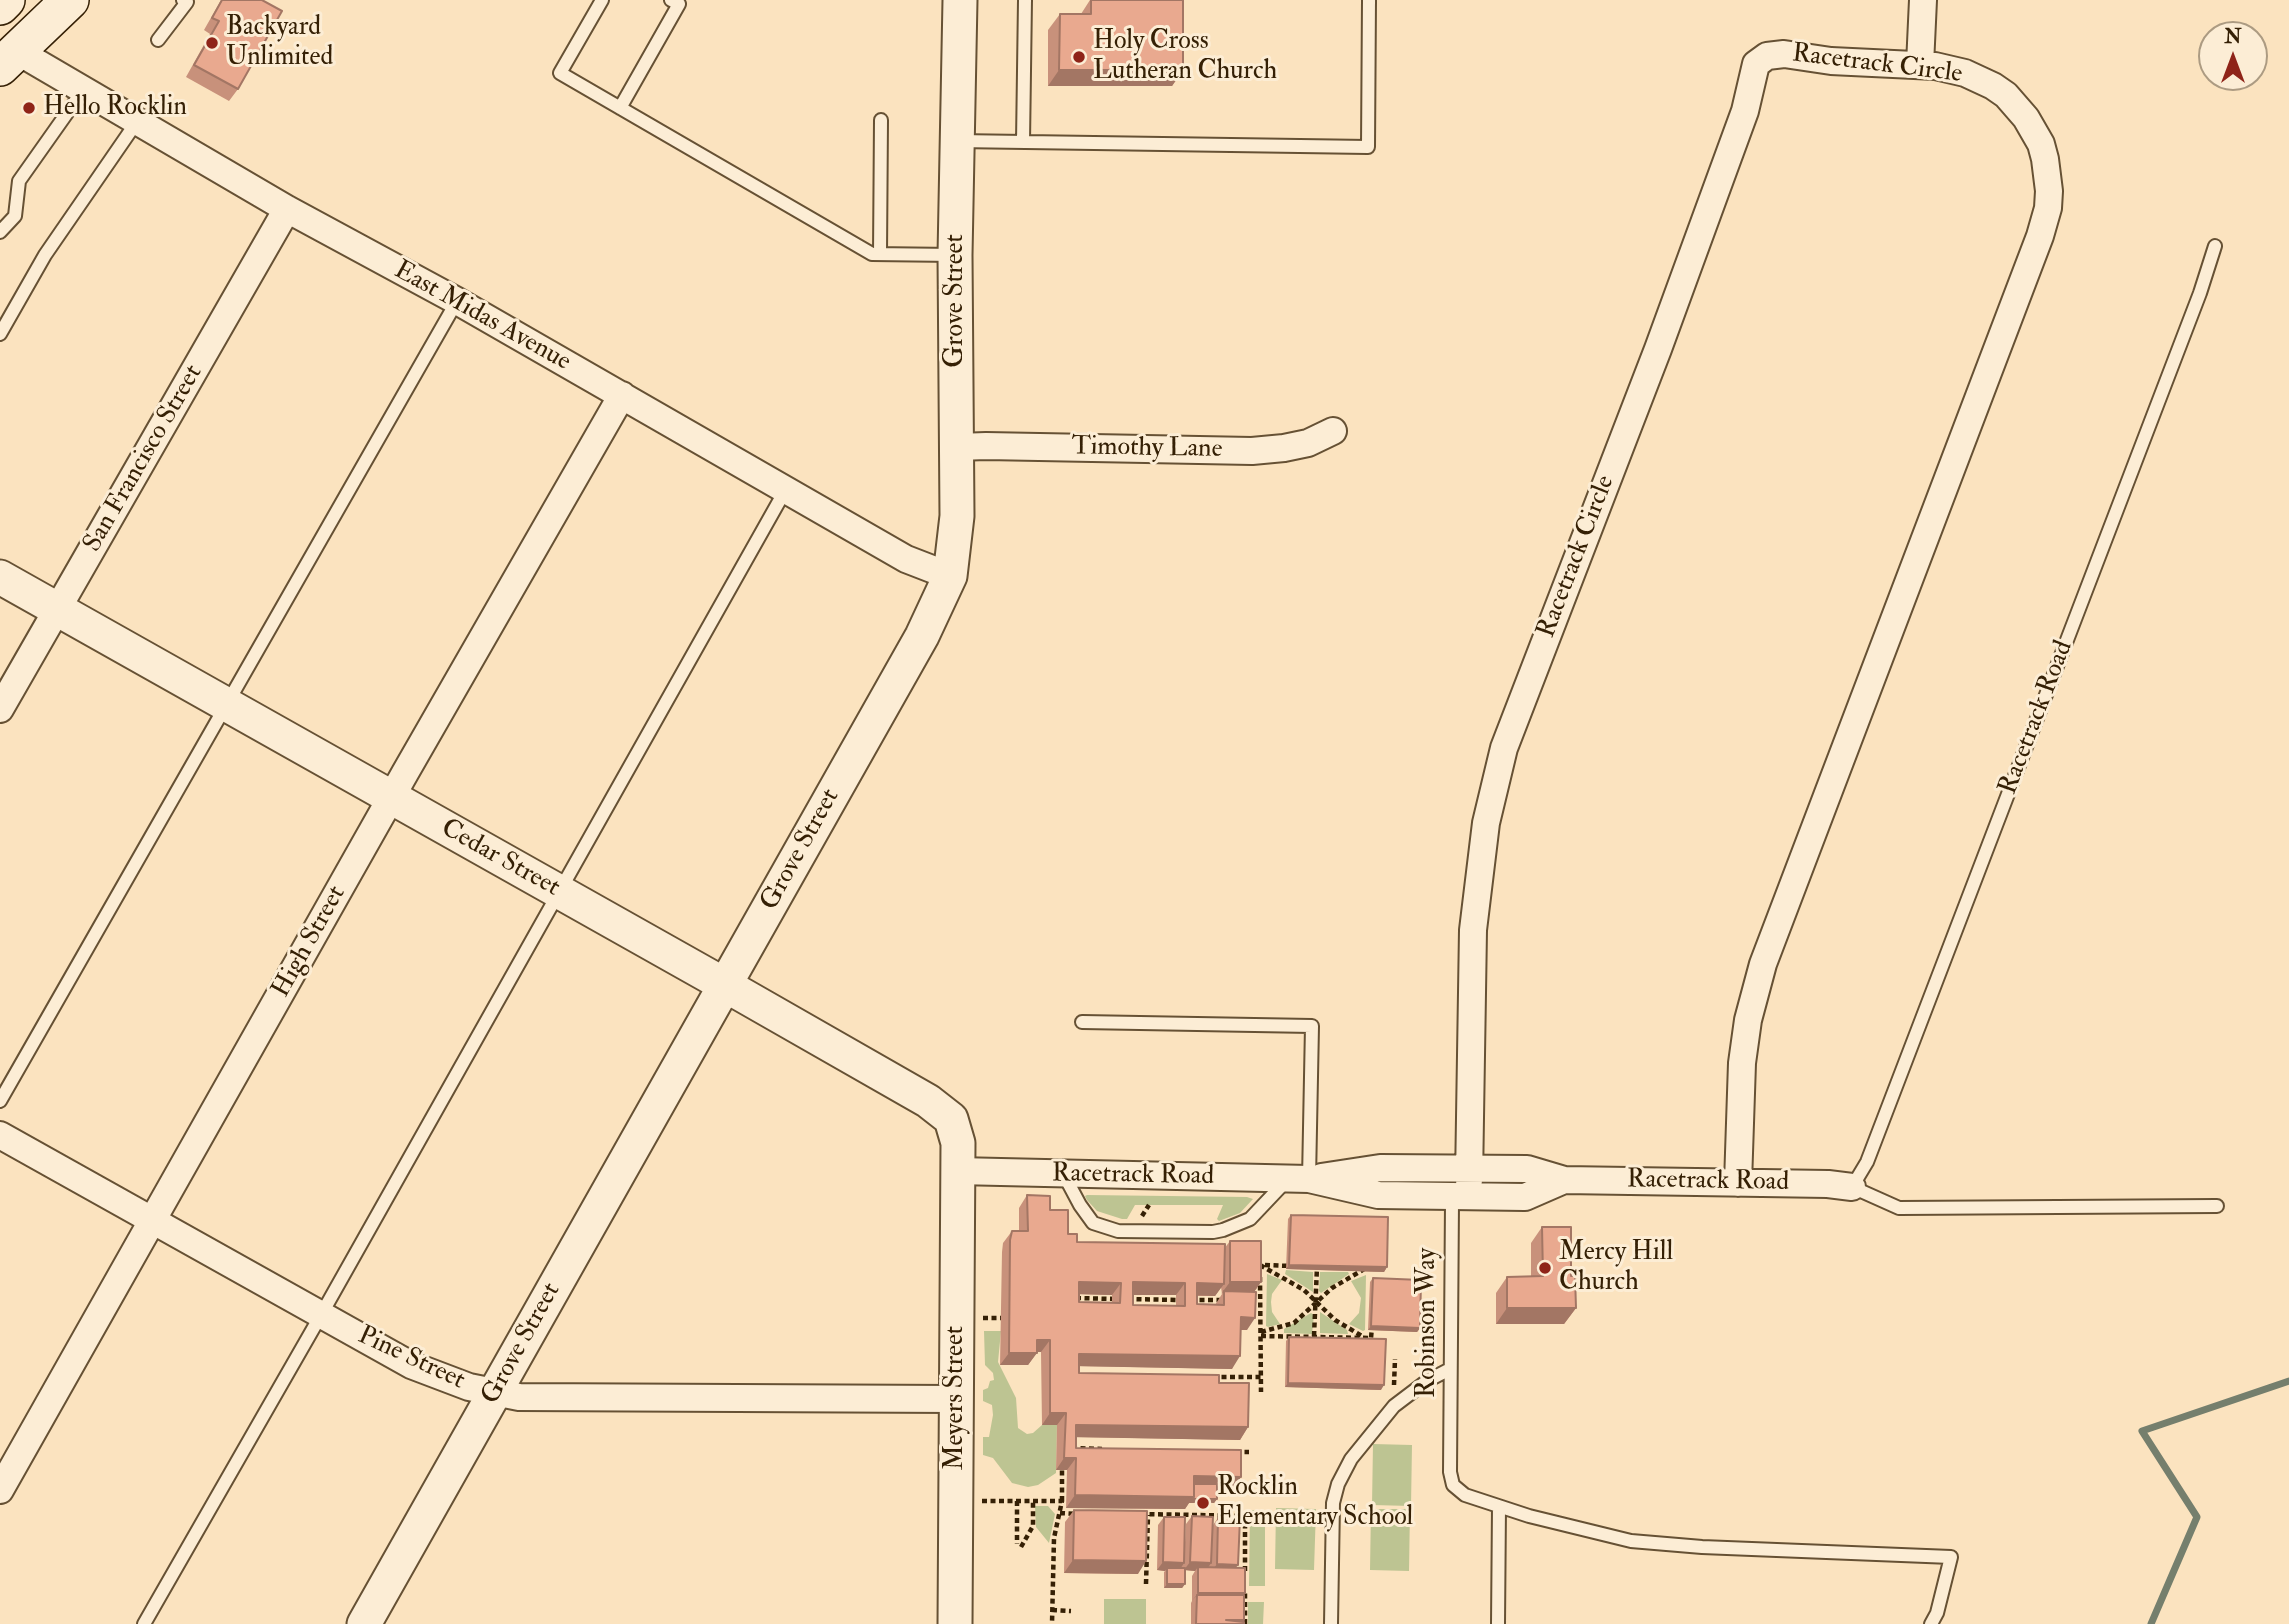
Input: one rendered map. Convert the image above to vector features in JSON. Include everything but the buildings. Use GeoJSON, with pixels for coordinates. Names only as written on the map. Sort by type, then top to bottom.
{"type":"FeatureCollection","features":[{"type":"Feature","properties":{"kind":"main road"},"geometry":{"type":"LineString","coordinates":[[0,6],[6,0]]}},
{"type":"Feature","properties":{"kind":"main road"},"geometry":{"type":"LineString","coordinates":[[6,53],[70,0]]}},
{"type":"Feature","properties":{"kind":"street","name":"Grove Street"},"geometry":{"type":"LineString","coordinates":[[364,1624],[922,636],[950,576],[957,516],[955,255],[960,0]]}},
{"type":"Feature","properties":{"kind":"street"},"geometry":{"type":"LineString","coordinates":[[1920,65],[1923,0]]}},
{"type":"Feature","properties":{"kind":"street","name":"East Midas Avenue"},"geometry":{"type":"LineString","coordinates":[[6,53],[85,89],[287,209],[457,301],[906,559],[950,576]]}},
{"type":"Feature","properties":{"kind":"street","name":"Racetrack Circle"},"geometry":{"type":"LineString","coordinates":[[1465,1181],[1473,930],[1486,823],[1504,748],[1681,286],[1745,111],[1752,73],[1756,64],[1774,54],[1831,61],[1920,65],[1957,71],[1979,78],[2006,95],[2035,130],[2048,174],[2048,208],[2035,249],[1763,964],[1748,1020],[1742,1063],[1738,1183]]}},
{"type":"Feature","properties":{"kind":"street","name":"San Francisco Street"},"geometry":{"type":"LineString","coordinates":[[0,709],[287,209]]}},
{"type":"Feature","properties":{"kind":"street","name":"High Street"},"geometry":{"type":"LineString","coordinates":[[0,1490],[622,395]]}},
{"type":"Feature","properties":{"kind":"street","name":"Timothy Lane"},"geometry":{"type":"LineString","coordinates":[[958,447],[1252,451],[1308,443],[1333,431]]}},
{"type":"Feature","properties":{"kind":"street","name":"Cedar Street"},"geometry":{"type":"LineString","coordinates":[[0,577],[725,985],[940,1110],[951,1119],[956,1130],[957,1171]]}},
{"type":"Feature","properties":{"kind":"street","name":"Pine Street"},"geometry":{"type":"LineString","coordinates":[[0,1135],[411,1365],[469,1387],[519,1397],[955,1399]]}},
{"type":"Feature","properties":{"kind":"street","name":"Racetrack Road"},"geometry":{"type":"LineString","coordinates":[[957,1171],[1299,1179],[1380,1167],[1465,1181],[1527,1169],[1563,1180],[1828,1184],[1852,1187]]}},
{"type":"Feature","properties":{"kind":"street","name":"Meyers Street"},"geometry":{"type":"LineString","coordinates":[[955,1624],[957,1171]]}},
{"type":"Feature","properties":{"kind":"lane"},"geometry":{"type":"LineString","coordinates":[[158,40],[187,2],[183,0]]}},
{"type":"Feature","properties":{"kind":"lane"},"geometry":{"type":"LineString","coordinates":[[602,0],[560,74],[872,254],[955,255]]}},
{"type":"Feature","properties":{"kind":"lane"},"geometry":{"type":"LineString","coordinates":[[620,108],[679,4],[671,0]]}},
{"type":"Feature","properties":{"kind":"lane"},"geometry":{"type":"LineString","coordinates":[[1023,142],[1025,0]]}},
{"type":"Feature","properties":{"kind":"lane"},"geometry":{"type":"LineString","coordinates":[[957,141],[1368,147],[1368,0]]}},
{"type":"Feature","properties":{"kind":"lane"},"geometry":{"type":"LineString","coordinates":[[0,232],[15,216],[19,181],[85,89]]}},
{"type":"Feature","properties":{"kind":"lane"},"geometry":{"type":"LineString","coordinates":[[0,334],[45,255],[138,120]]}},
{"type":"Feature","properties":{"kind":"lane"},"geometry":{"type":"LineString","coordinates":[[880,254],[881,120]]}},
{"type":"Feature","properties":{"kind":"lane","name":"Racetrack Road"},"geometry":{"type":"LineString","coordinates":[[2215,246],[2195,306],[1867,1162],[1852,1187],[1899,1208],[2217,1206]]}},
{"type":"Feature","properties":{"kind":"lane"},"geometry":{"type":"LineString","coordinates":[[0,1101],[457,301]]}},
{"type":"Feature","properties":{"kind":"lane"},"geometry":{"type":"LineString","coordinates":[[144,1624],[786,489]]}},
{"type":"Feature","properties":{"kind":"lane"},"geometry":{"type":"LineString","coordinates":[[1064,1175],[1093,1223],[1118,1231],[1223,1230],[1250,1219],[1299,1179],[1312,1026],[1082,1022]]}},
{"type":"Feature","properties":{"kind":"lane","name":"Robinson Way"},"geometry":{"type":"LineString","coordinates":[[1465,1181],[1452,1202],[1450,1472],[1453,1485],[1465,1495],[1499,1507]]}},
{"type":"Feature","properties":{"kind":"lane"},"geometry":{"type":"LineString","coordinates":[[1331,1624],[1333,1503],[1338,1484],[1351,1459],[1394,1406],[1427,1381],[1450,1369]]}},
{"type":"Feature","properties":{"kind":"lane"},"geometry":{"type":"LineString","coordinates":[[1498,1624],[1499,1507],[1631,1541],[1702,1547],[1951,1557],[1937,1613],[1931,1624]]}},
{"type":"Feature","properties":{"kind":"path"},"geometry":{"type":"LineString","coordinates":[[1260,1257],[1261,1392]]}},
{"type":"Feature","properties":{"kind":"path"},"geometry":{"type":"LineString","coordinates":[[1260,1265],[1294,1266]]}},
{"type":"Feature","properties":{"kind":"path"},"geometry":{"type":"LineString","coordinates":[[1260,1265],[1304,1290],[1335,1320],[1364,1338]]}},
{"type":"Feature","properties":{"kind":"path"},"geometry":{"type":"LineString","coordinates":[[1306,1266],[1329,1267]]}},
{"type":"Feature","properties":{"kind":"path"},"geometry":{"type":"LineString","coordinates":[[1314,1336],[1317,1267]]}},
{"type":"Feature","properties":{"kind":"path"},"geometry":{"type":"LineString","coordinates":[[1261,1334],[1294,1323],[1332,1288],[1370,1268],[1354,1268]]}},
{"type":"Feature","properties":{"kind":"path"},"geometry":{"type":"LineString","coordinates":[[1064,1298],[1233,1300]]}},
{"type":"Feature","properties":{"kind":"path"},"geometry":{"type":"LineString","coordinates":[[1247,1300],[1261,1301]]}},
{"type":"Feature","properties":{"kind":"path"},"geometry":{"type":"LineString","coordinates":[[982,1318],[1009,1318]]}},
{"type":"Feature","properties":{"kind":"path"},"geometry":{"type":"LineString","coordinates":[[1261,1334],[1371,1338],[1372,1325]]}},
{"type":"Feature","properties":{"kind":"path"},"geometry":{"type":"LineString","coordinates":[[1208,1377],[1261,1377]]}},
{"type":"Feature","properties":{"kind":"path"},"geometry":{"type":"LineString","coordinates":[[1062,1448],[1102,1449]]}},
{"type":"Feature","properties":{"kind":"path"},"geometry":{"type":"LineString","coordinates":[[1223,1452],[1249,1452]]}},
{"type":"Feature","properties":{"kind":"path"},"geometry":{"type":"LineString","coordinates":[[1052,1624],[1054,1538],[1062,1501],[1062,1459]]}},
{"type":"Feature","properties":{"kind":"path"},"geometry":{"type":"LineString","coordinates":[[982,1501],[1062,1501]]}},
{"type":"Feature","properties":{"kind":"path"},"geometry":{"type":"LineString","coordinates":[[1017,1501],[1019,1545],[1033,1526],[1033,1501]]}},
{"type":"Feature","properties":{"kind":"path"},"geometry":{"type":"LineString","coordinates":[[1060,1513],[1085,1514]]}},
{"type":"Feature","properties":{"kind":"path"},"geometry":{"type":"LineString","coordinates":[[1135,1514],[1248,1516],[1245,1624]]}},
{"type":"Feature","properties":{"kind":"path"},"geometry":{"type":"LineString","coordinates":[[1146,1584],[1147,1514]]}},
{"type":"Feature","properties":{"kind":"path"},"geometry":{"type":"LineString","coordinates":[[1052,1611],[1071,1611]]}},
{"type":"Feature","properties":{"kind":"green space"},"geometry":{"type":"Polygon","coordinates":[[[1087,1195],[1253,1199],[1240,1213],[1219,1221],[1217,1219],[1223,1205],[1135,1205],[1127,1219],[1122,1219],[1097,1211],[1087,1200],[1087,1195]]]}},
{"type":"Feature","properties":{"kind":"green space"},"geometry":{"type":"Polygon","coordinates":[[[1286,1270],[1313,1272],[1313,1292],[1285,1274],[1286,1270]]]}},
{"type":"Feature","properties":{"kind":"green space"},"geometry":{"type":"Polygon","coordinates":[[[1320,1272],[1348,1272],[1349,1274],[1321,1293],[1320,1272]]]}},
{"type":"Feature","properties":{"kind":"green space"},"geometry":{"type":"Polygon","coordinates":[[[1267,1274],[1282,1280],[1272,1294],[1271,1302],[1272,1312],[1280,1324],[1268,1327],[1266,1326],[1267,1274]]]}},
{"type":"Feature","properties":{"kind":"green space"},"geometry":{"type":"Polygon","coordinates":[[[1366,1275],[1363,1331],[1349,1324],[1359,1313],[1361,1298],[1351,1281],[1366,1275]]]}},
{"type":"Feature","properties":{"kind":"green space"},"geometry":{"type":"Polygon","coordinates":[[[1320,1312],[1347,1330],[1348,1334],[1320,1333],[1320,1312]]]}},
{"type":"Feature","properties":{"kind":"green space"},"geometry":{"type":"Polygon","coordinates":[[[1311,1313],[1314,1315],[1312,1334],[1284,1333],[1284,1329],[1311,1313]]]}},
{"type":"Feature","properties":{"kind":"green space"},"geometry":{"type":"Polygon","coordinates":[[[984,1331],[1001,1331],[998,1362],[1016,1398],[1018,1428],[1027,1434],[1033,1433],[1042,1425],[1057,1425],[1056,1473],[1038,1485],[1028,1487],[1012,1483],[993,1458],[983,1455],[983,1437],[989,1437],[993,1415],[992,1405],[983,1401],[983,1390],[994,1380],[993,1373],[985,1365],[984,1331]]]}},
{"type":"Feature","properties":{"kind":"green space"},"geometry":{"type":"Polygon","coordinates":[[[1373,1444],[1412,1445],[1411,1506],[1372,1505],[1373,1444]]]}},
{"type":"Feature","properties":{"kind":"green space"},"geometry":{"type":"Polygon","coordinates":[[[1035,1506],[1048,1506],[1055,1514],[1049,1543],[1036,1527],[1035,1506]]]}},
{"type":"Feature","properties":{"kind":"green space"},"geometry":{"type":"Polygon","coordinates":[[[1276,1508],[1316,1509],[1314,1570],[1275,1569],[1276,1508]]]}},
{"type":"Feature","properties":{"kind":"green space"},"geometry":{"type":"Polygon","coordinates":[[[1371,1509],[1410,1509],[1409,1571],[1370,1570],[1371,1509]]]}},
{"type":"Feature","properties":{"kind":"green space"},"geometry":{"type":"Polygon","coordinates":[[[1250,1510],[1265,1510],[1265,1586],[1249,1586],[1250,1510]]]}},
{"type":"Feature","properties":{"kind":"green space"},"geometry":{"type":"Polygon","coordinates":[[[1104,1599],[1146,1599],[1146,1624],[1104,1624],[1104,1599]]]}},
{"type":"Feature","properties":{"kind":"green space"},"geometry":{"type":"Polygon","coordinates":[[[1248,1602],[1264,1602],[1263,1624],[1248,1624],[1248,1602]]]}},
{"type":"Feature","properties":{"kind":"waterway"},"geometry":{"type":"LineString","coordinates":[[2151,1624],[2197,1517],[2142,1431],[2289,1381]]}},
{"type":"Feature","properties":{"kind":"place","name":"Backyard Unlimited"},"geometry":{"type":"Point","coordinates":[212,43]}},
{"type":"Feature","properties":{"kind":"place","name":"Holy Cross Lutheran Church"},"geometry":{"type":"Point","coordinates":[1079,57]}},
{"type":"Feature","properties":{"kind":"place","name":"Hello Rocklin"},"geometry":{"type":"Point","coordinates":[29,108]}},
{"type":"Feature","properties":{"kind":"place","name":"Mercy Hill Church"},"geometry":{"type":"Point","coordinates":[1545,1268]}},
{"type":"Feature","properties":{"kind":"place","name":"Rocklin Elementary School"},"geometry":{"type":"Point","coordinates":[1203,1503]}}]}
